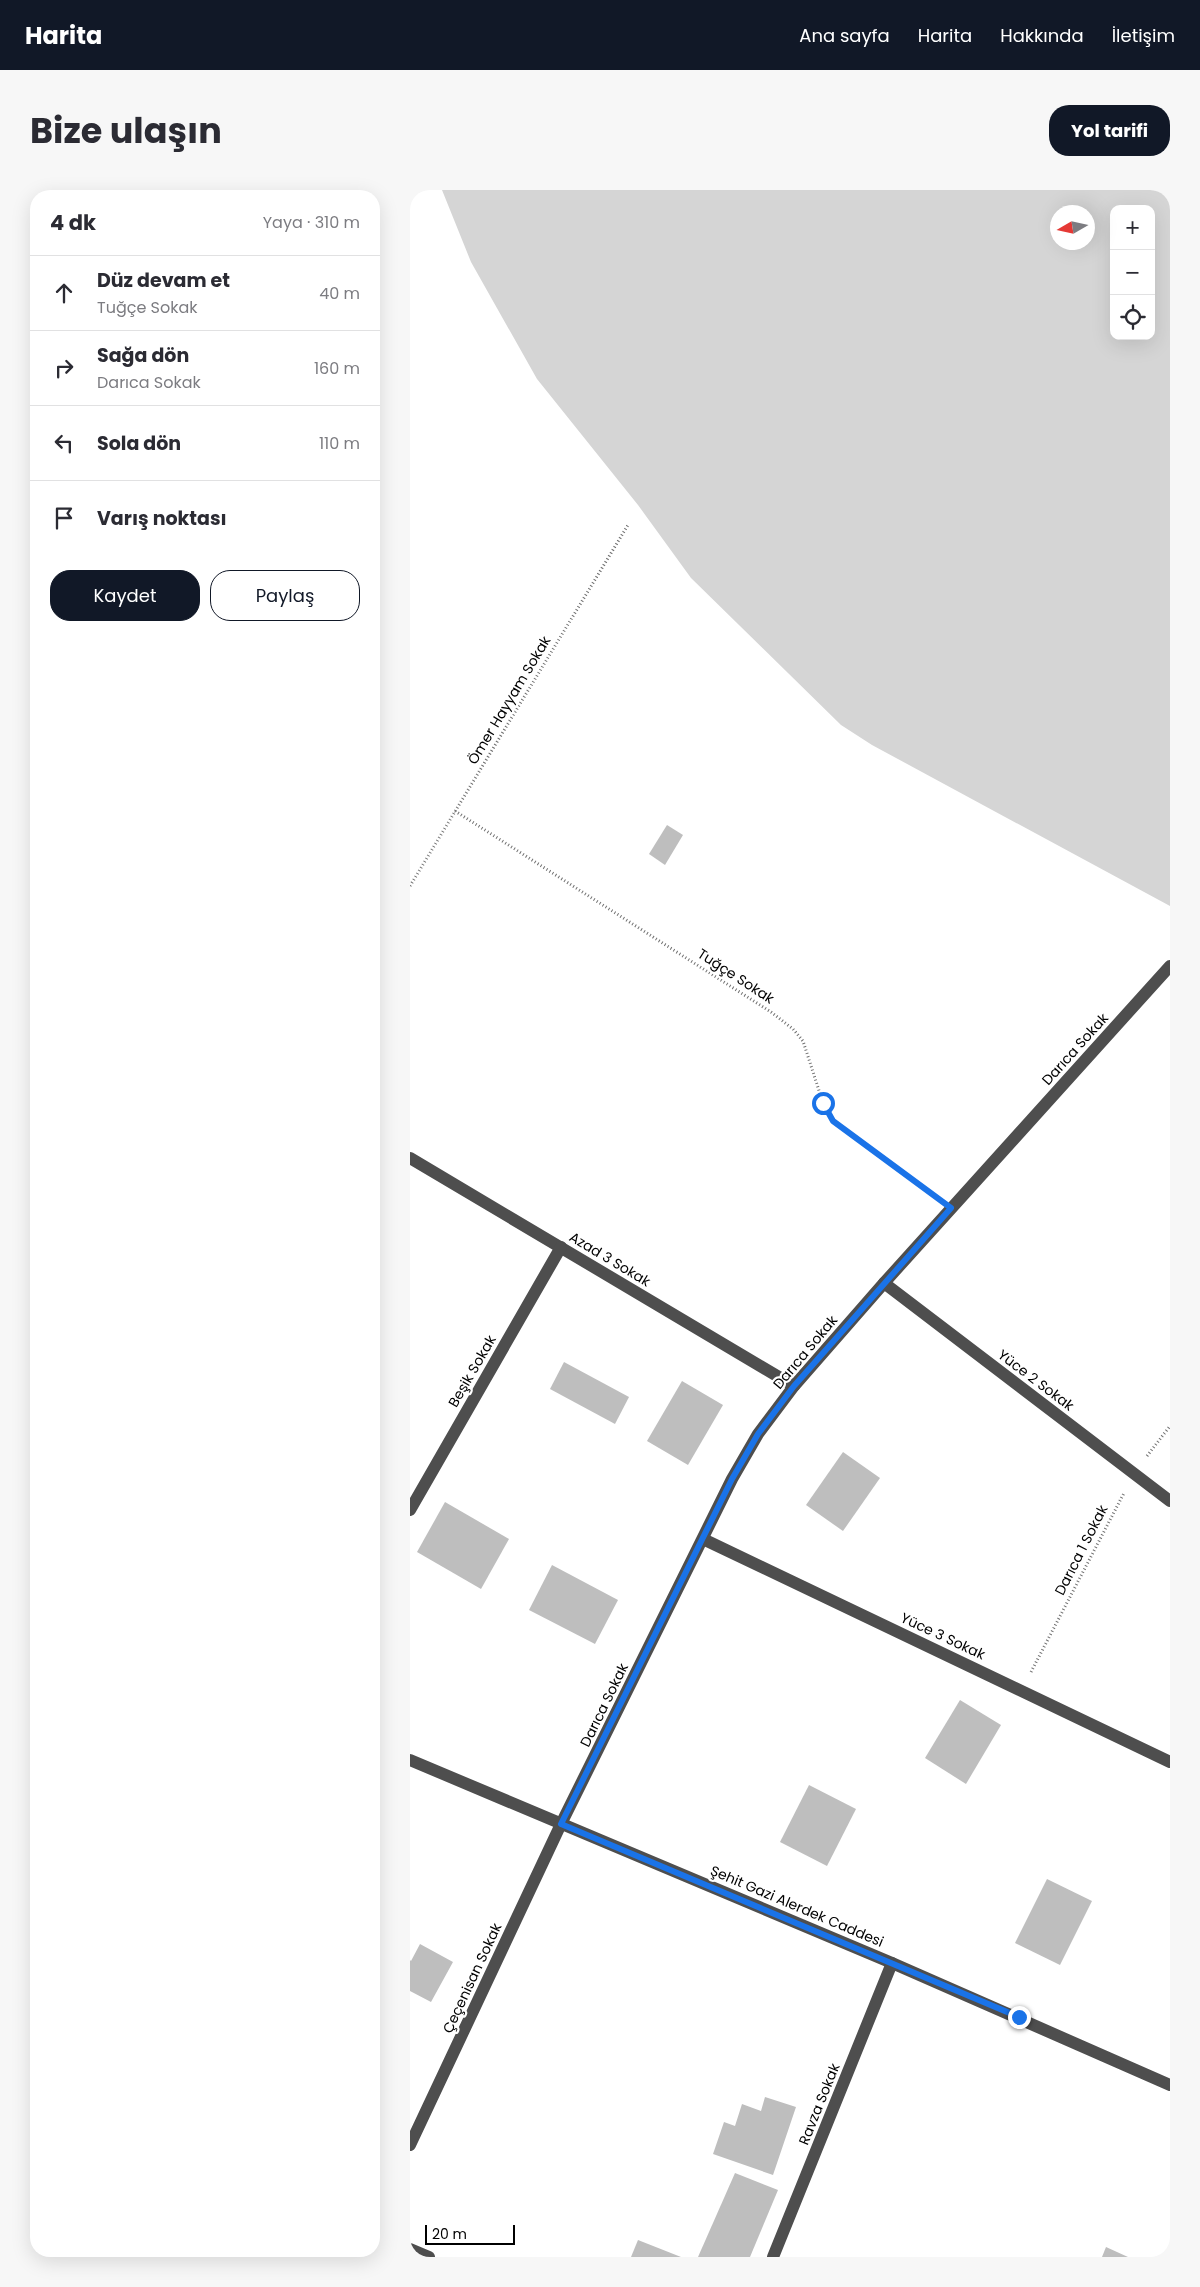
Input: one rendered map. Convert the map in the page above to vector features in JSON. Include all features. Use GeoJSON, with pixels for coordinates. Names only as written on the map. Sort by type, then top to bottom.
{"type":"FeatureCollection","features":[{"type":"Feature","properties":{"kind":"street","name":"Darıca Sokak"},"geometry":{"type":"LineString","coordinates":[[561,1824],[703,1538],[758,1434],[794,1386],[884,1283],[1170,966]]}},
{"type":"Feature","properties":{"kind":"street","name":"Azad 3 Sokak"},"geometry":{"type":"LineString","coordinates":[[410,1158],[794,1386]]}},
{"type":"Feature","properties":{"kind":"street","name":"Beşik Sokak"},"geometry":{"type":"LineString","coordinates":[[410,1510],[561,1247]]}},
{"type":"Feature","properties":{"kind":"street","name":"Yüce 2 Sokak"},"geometry":{"type":"LineString","coordinates":[[884,1283],[1170,1501]]}},
{"type":"Feature","properties":{"kind":"street","name":"Yüce 3 Sokak"},"geometry":{"type":"LineString","coordinates":[[703,1538],[1170,1762]]}},
{"type":"Feature","properties":{"kind":"street","name":"Şehit Gazi Alerdek Caddesi"},"geometry":{"type":"LineString","coordinates":[[410,1760],[892,1962],[1170,2085]]}},
{"type":"Feature","properties":{"kind":"street","name":"Çeçenisan Sokak"},"geometry":{"type":"LineString","coordinates":[[410,2145],[561,1824]]}},
{"type":"Feature","properties":{"kind":"street","name":"Ravza Sokak"},"geometry":{"type":"LineString","coordinates":[[773,2257],[892,1962]]}},
{"type":"Feature","properties":{"kind":"street"},"geometry":{"type":"LineString","coordinates":[[410,2249],[429,2257]]}},
{"type":"Feature","properties":{"kind":"path","name":"Ömer Hayyam Sokak"},"geometry":{"type":"LineString","coordinates":[[410,886],[628,525]]}},
{"type":"Feature","properties":{"kind":"path","name":"Tuğçe Sokak"},"geometry":{"type":"LineString","coordinates":[[455,811],[772,1012],[793,1029],[803,1041],[823,1103],[833,1121],[951,1208]]}},
{"type":"Feature","properties":{"kind":"path","name":"Darıca 1 Sokak"},"geometry":{"type":"LineString","coordinates":[[1022,1690],[1134,1474],[1170,1426]]}},
{"type":"Feature","properties":{"kind":"shaded area"},"geometry":{"type":"Polygon","coordinates":[[[442,190],[1170,190],[1170,906],[872,745],[841,725],[691,578],[638,505],[537,379],[471,262],[442,190]]]}},
{"type":"Feature","properties":{"kind":"building"},"geometry":{"type":"Polygon","coordinates":[[[667,825],[683,835],[665,865],[649,854],[667,825]]]}},
{"type":"Feature","properties":{"kind":"building"},"geometry":{"type":"Polygon","coordinates":[[[564,1362],[629,1397],[615,1424],[550,1389],[564,1362]]]}},
{"type":"Feature","properties":{"kind":"building"},"geometry":{"type":"Polygon","coordinates":[[[682,1381],[723,1405],[688,1465],[647,1441],[682,1381]]]}},
{"type":"Feature","properties":{"kind":"building"},"geometry":{"type":"Polygon","coordinates":[[[843,1452],[880,1478],[843,1531],[806,1505],[843,1452]]]}},
{"type":"Feature","properties":{"kind":"building"},"geometry":{"type":"Polygon","coordinates":[[[445,1502],[509,1539],[481,1589],[417,1552],[445,1502]]]}},
{"type":"Feature","properties":{"kind":"building"},"geometry":{"type":"Polygon","coordinates":[[[552,1565],[618,1600],[595,1644],[529,1610],[552,1565]]]}},
{"type":"Feature","properties":{"kind":"building"},"geometry":{"type":"Polygon","coordinates":[[[960,1700],[1001,1725],[966,1784],[925,1758],[960,1700]]]}},
{"type":"Feature","properties":{"kind":"building"},"geometry":{"type":"Polygon","coordinates":[[[809,1785],[856,1809],[827,1866],[780,1842],[809,1785]]]}},
{"type":"Feature","properties":{"kind":"building"},"geometry":{"type":"Polygon","coordinates":[[[1047,1879],[1092,1901],[1060,1965],[1015,1943],[1047,1879]]]}},
{"type":"Feature","properties":{"kind":"building"},"geometry":{"type":"Polygon","coordinates":[[[420,1944],[453,1962],[431,2002],[410,1991],[410,1960],[420,1944]]]}},
{"type":"Feature","properties":{"kind":"building"},"geometry":{"type":"Polygon","coordinates":[[[765,2097],[796,2107],[773,2175],[713,2154],[724,2122],[735,2126],[742,2104],[761,2111],[765,2097]]]}},
{"type":"Feature","properties":{"kind":"building"},"geometry":{"type":"Polygon","coordinates":[[[735,2173],[778,2190],[750,2257],[698,2257],[735,2173]]]}},
{"type":"Feature","properties":{"kind":"building"},"geometry":{"type":"Polygon","coordinates":[[[638,2240],[681,2257],[631,2257],[638,2240]]]}},
{"type":"Feature","properties":{"kind":"building"},"geometry":{"type":"Polygon","coordinates":[[[1106,2247],[1128,2257],[1102,2257],[1106,2247]]]}},
{"type":"Feature","properties":{"kind":"route"},"geometry":{"type":"LineString","coordinates":[[823,1103],[833,1121],[951,1208],[794,1386],[758,1434],[732,1479],[561,1824],[1019,2017]]}}]}
